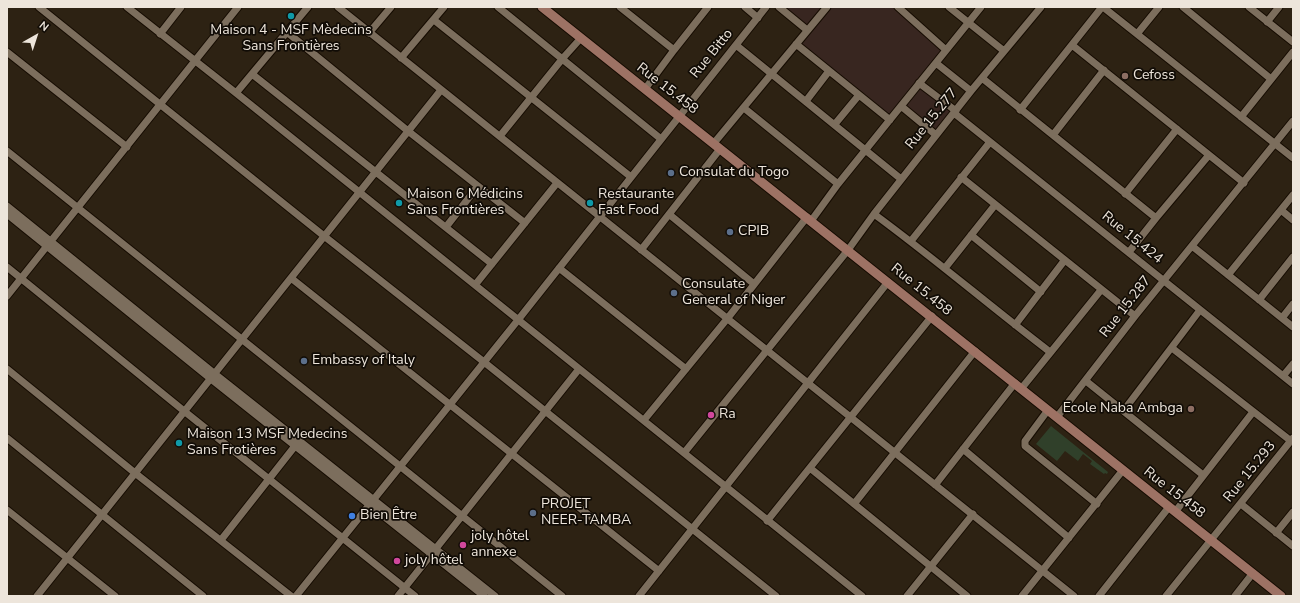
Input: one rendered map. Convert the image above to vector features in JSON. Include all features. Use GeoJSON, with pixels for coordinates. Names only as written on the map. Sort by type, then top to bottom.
{"type":"FeatureCollection","features":[{"type":"Feature","properties":{"kind":"main road","name":"Rue 15.458"},"geometry":{"type":"LineString","coordinates":[[542,7],[932,316],[1281,596]]}},
{"type":"Feature","properties":{"kind":"street"},"geometry":{"type":"LineString","coordinates":[[39,7],[776,596]]}},
{"type":"Feature","properties":{"kind":"street"},"geometry":{"type":"LineString","coordinates":[[127,7],[862,596]]}},
{"type":"Feature","properties":{"kind":"street"},"geometry":{"type":"LineString","coordinates":[[160,34],[181,7]]}},
{"type":"Feature","properties":{"kind":"street"},"geometry":{"type":"LineString","coordinates":[[7,296],[238,7]]}},
{"type":"Feature","properties":{"kind":"street"},"geometry":{"type":"LineString","coordinates":[[236,94],[308,7]]}},
{"type":"Feature","properties":{"kind":"street"},"geometry":{"type":"LineString","coordinates":[[338,7],[1074,596]]}},
{"type":"Feature","properties":{"kind":"street"},"geometry":{"type":"LineString","coordinates":[[369,33],[391,7]]}},
{"type":"Feature","properties":{"kind":"street"},"geometry":{"type":"LineString","coordinates":[[401,58],[444,7]]}},
{"type":"Feature","properties":{"kind":"street"},"geometry":{"type":"LineString","coordinates":[[498,7],[661,139]]}},
{"type":"Feature","properties":{"kind":"street"},"geometry":{"type":"LineString","coordinates":[[620,7],[674,50]]}},
{"type":"Feature","properties":{"kind":"street"},"geometry":{"type":"LineString","coordinates":[[645,90],[708,7]]}},
{"type":"Feature","properties":{"kind":"street"},"geometry":{"type":"LineString","coordinates":[[745,7],[758,18]]}},
{"type":"Feature","properties":{"kind":"street","name":"Rue Bitto"},"geometry":{"type":"LineString","coordinates":[[296,596],[518,320],[766,7]]}},
{"type":"Feature","properties":{"kind":"street"},"geometry":{"type":"LineString","coordinates":[[779,7],[807,30]]}},
{"type":"Feature","properties":{"kind":"street"},"geometry":{"type":"LineString","coordinates":[[900,7],[946,50]]}},
{"type":"Feature","properties":{"kind":"street"},"geometry":{"type":"LineString","coordinates":[[949,7],[1004,51]]}},
{"type":"Feature","properties":{"kind":"street"},"geometry":{"type":"LineString","coordinates":[[644,420],[981,7]]}},
{"type":"Feature","properties":{"kind":"street","name":"Rue 15.277"},"geometry":{"type":"LineString","coordinates":[[684,452],[848,250],[901,179],[971,91],[1041,7]]}},
{"type":"Feature","properties":{"kind":"street"},"geometry":{"type":"LineString","coordinates":[[1020,110],[1102,7],[1293,158]]}},
{"type":"Feature","properties":{"kind":"street"},"geometry":{"type":"LineString","coordinates":[[1137,34],[1159,7]]}},
{"type":"Feature","properties":{"kind":"street"},"geometry":{"type":"LineString","coordinates":[[1183,7],[1271,79]]}},
{"type":"Feature","properties":{"kind":"street"},"geometry":{"type":"LineString","coordinates":[[1249,7],[1293,42]]}},
{"type":"Feature","properties":{"kind":"street"},"geometry":{"type":"LineString","coordinates":[[1267,22],[1279,7]]}},
{"type":"Feature","properties":{"kind":"street"},"geometry":{"type":"LineString","coordinates":[[641,250],[670,215],[744,108],[824,8]]}},
{"type":"Feature","properties":{"kind":"street"},"geometry":{"type":"LineString","coordinates":[[434,20],[631,177]]}},
{"type":"Feature","properties":{"kind":"street"},"geometry":{"type":"LineString","coordinates":[[288,33],[408,131],[525,223]]}},
{"type":"Feature","properties":{"kind":"street"},"geometry":{"type":"LineString","coordinates":[[500,136],[562,58],[581,38]]}},
{"type":"Feature","properties":{"kind":"street"},"geometry":{"type":"LineString","coordinates":[[796,44],[890,120]]}},
{"type":"Feature","properties":{"kind":"street"},"geometry":{"type":"LineString","coordinates":[[736,45],[806,100],[901,179]]}},
{"type":"Feature","properties":{"kind":"street"},"geometry":{"type":"LineString","coordinates":[[1072,45],[1244,183]]}},
{"type":"Feature","properties":{"kind":"street"},"geometry":{"type":"LineString","coordinates":[[7,52],[126,147]]}},
{"type":"Feature","properties":{"kind":"street"},"geometry":{"type":"LineString","coordinates":[[1241,117],[1293,52]]}},
{"type":"Feature","properties":{"kind":"street"},"geometry":{"type":"LineString","coordinates":[[936,63],[971,91]]}},
{"type":"Feature","properties":{"kind":"street"},"geometry":{"type":"LineString","coordinates":[[1052,135],[1104,70]]}},
{"type":"Feature","properties":{"kind":"street"},"geometry":{"type":"LineString","coordinates":[[806,100],[829,71]]}},
{"type":"Feature","properties":{"kind":"street"},"geometry":{"type":"LineString","coordinates":[[252,74],[492,264]]}},
{"type":"Feature","properties":{"kind":"street"},"geometry":{"type":"LineString","coordinates":[[982,78],[1156,218]]}},
{"type":"Feature","properties":{"kind":"street","name":"Rue 15.424"},"geometry":{"type":"LineString","coordinates":[[919,83],[990,142],[1293,384]]}},
{"type":"Feature","properties":{"kind":"street"},"geometry":{"type":"LineString","coordinates":[[37,596],[441,90]]}},
{"type":"Feature","properties":{"kind":"street"},"geometry":{"type":"LineString","coordinates":[[835,124],[859,95]]}},
{"type":"Feature","properties":{"kind":"street"},"geometry":{"type":"LineString","coordinates":[[901,106],[936,135]]}},
{"type":"Feature","properties":{"kind":"street"},"geometry":{"type":"LineString","coordinates":[[744,108],[838,184]]}},
{"type":"Feature","properties":{"kind":"street","name":"Rue 15.287"},"geometry":{"type":"LineString","coordinates":[[1056,417],[1086,381],[1134,316],[1244,183],[1293,121]]}},
{"type":"Feature","properties":{"kind":"street"},"geometry":{"type":"LineString","coordinates":[[1125,194],[1177,129]]}},
{"type":"Feature","properties":{"kind":"street"},"geometry":{"type":"LineString","coordinates":[[911,241],[990,142]]}},
{"type":"Feature","properties":{"kind":"street"},"geometry":{"type":"LineString","coordinates":[[7,151],[562,596]]}},
{"type":"Feature","properties":{"kind":"street"},"geometry":{"type":"LineString","coordinates":[[1129,252],[1209,155]]}},
{"type":"Feature","properties":{"kind":"street"},"geometry":{"type":"LineString","coordinates":[[961,177],[1134,316]]}},
{"type":"Feature","properties":{"kind":"street"},"geometry":{"type":"LineString","coordinates":[[475,285],[557,183]]}},
{"type":"Feature","properties":{"kind":"street"},"geometry":{"type":"LineString","coordinates":[[446,228],[478,186]]}},
{"type":"Feature","properties":{"kind":"street"},"geometry":{"type":"LineString","coordinates":[[1228,275],[1293,195]]}},
{"type":"Feature","properties":{"kind":"street"},"geometry":{"type":"LineString","coordinates":[[945,268],[995,204]]}},
{"type":"Feature","properties":{"kind":"street"},"geometry":{"type":"LineString","coordinates":[[7,206],[50,244],[213,376],[433,551],[495,596]]}},
{"type":"Feature","properties":{"kind":"street"},"geometry":{"type":"LineString","coordinates":[[1281,210],[1293,220]]}},
{"type":"Feature","properties":{"kind":"street"},"geometry":{"type":"LineString","coordinates":[[7,214],[50,244]]}},
{"type":"Feature","properties":{"kind":"street"},"geometry":{"type":"LineString","coordinates":[[874,214],[911,241],[1050,352]]}},
{"type":"Feature","properties":{"kind":"street"},"geometry":{"type":"LineString","coordinates":[[670,215],[754,284]]}},
{"type":"Feature","properties":{"kind":"street"},"geometry":{"type":"LineString","coordinates":[[971,235],[1041,292]]}},
{"type":"Feature","properties":{"kind":"street"},"geometry":{"type":"LineString","coordinates":[[1192,246],[1293,327]]}},
{"type":"Feature","properties":{"kind":"street"},"geometry":{"type":"LineString","coordinates":[[1259,300],[1293,257]]}},
{"type":"Feature","properties":{"kind":"street"},"geometry":{"type":"LineString","coordinates":[[1015,325],[1064,261]]}},
{"type":"Feature","properties":{"kind":"street"},"geometry":{"type":"LineString","coordinates":[[7,267],[415,596]]}},
{"type":"Feature","properties":{"kind":"street"},"geometry":{"type":"LineString","coordinates":[[559,268],[686,369]]}},
{"type":"Feature","properties":{"kind":"street"},"geometry":{"type":"LineString","coordinates":[[291,278],[659,571]]}},
{"type":"Feature","properties":{"kind":"street"},"geometry":{"type":"LineString","coordinates":[[639,596],[809,384],[888,282]]}},
{"type":"Feature","properties":{"kind":"street"},"geometry":{"type":"LineString","coordinates":[[935,485],[963,449],[1050,352],[1100,290]]}},
{"type":"Feature","properties":{"kind":"street"},"geometry":{"type":"LineString","coordinates":[[1282,318],[1293,304]]}},
{"type":"Feature","properties":{"kind":"street"},"geometry":{"type":"LineString","coordinates":[[1124,410],[1200,310]]}},
{"type":"Feature","properties":{"kind":"street"},"geometry":{"type":"LineString","coordinates":[[767,520],[932,316]]}},
{"type":"Feature","properties":{"kind":"street"},"geometry":{"type":"LineString","coordinates":[[1172,348],[1253,412],[1292,440]]}},
{"type":"Feature","properties":{"kind":"street"},"geometry":{"type":"LineString","coordinates":[[854,504],[975,351]]}},
{"type":"Feature","properties":{"kind":"street"},"geometry":{"type":"LineString","coordinates":[[1283,376],[1293,364]]}},
{"type":"Feature","properties":{"kind":"street"},"geometry":{"type":"LineString","coordinates":[[7,369],[135,473],[291,596]]}},
{"type":"Feature","properties":{"kind":"street"},"geometry":{"type":"LineString","coordinates":[[398,596],[579,369]]}},
{"type":"Feature","properties":{"kind":"street"},"geometry":{"type":"LineString","coordinates":[[213,376],[295,446],[371,502]]}},
{"type":"Feature","properties":{"kind":"street"},"geometry":{"type":"LineString","coordinates":[[1086,381],[1204,475]]}},
{"type":"Feature","properties":{"kind":"street"},"geometry":{"type":"LineString","coordinates":[[1048,410],[1025,441],[1025,446],[1097,504]]}},
{"type":"Feature","properties":{"kind":"street"},"geometry":{"type":"LineString","coordinates":[[1098,596],[1172,509],[1204,475],[1253,412]]}},
{"type":"Feature","properties":{"kind":"street"},"geometry":{"type":"LineString","coordinates":[[7,438],[203,596]]}},
{"type":"Feature","properties":{"kind":"street","name":"Rue 15.293"},"geometry":{"type":"LineString","coordinates":[[1166,596],[1292,440]]}},
{"type":"Feature","properties":{"kind":"street"},"geometry":{"type":"LineString","coordinates":[[220,540],[295,446]]}},
{"type":"Feature","properties":{"kind":"street"},"geometry":{"type":"LineString","coordinates":[[963,449],[1069,538]]}},
{"type":"Feature","properties":{"kind":"street"},"geometry":{"type":"LineString","coordinates":[[810,468],[967,596]]}},
{"type":"Feature","properties":{"kind":"street"},"geometry":{"type":"LineString","coordinates":[[1022,596],[1123,470]]}},
{"type":"Feature","properties":{"kind":"street"},"geometry":{"type":"LineString","coordinates":[[1241,504],[1293,546]]}},
{"type":"Feature","properties":{"kind":"street"},"geometry":{"type":"LineString","coordinates":[[7,510],[115,596]]}},
{"type":"Feature","properties":{"kind":"street"},"geometry":{"type":"LineString","coordinates":[[1276,533],[1293,512]]}},
{"type":"Feature","properties":{"kind":"street"},"geometry":{"type":"LineString","coordinates":[[907,596],[973,514]]}},
{"type":"Feature","properties":{"kind":"street"},"geometry":{"type":"LineString","coordinates":[[433,551],[484,596]]}},
{"type":"Feature","properties":{"kind":"street"},"geometry":{"type":"LineString","coordinates":[[1235,596],[1253,573]]}},
{"type":"Feature","properties":{"kind":"shaded area"},"geometry":{"type":"Polygon","coordinates":[[[782,7],[892,7],[897,10],[942,49],[915,82],[952,111],[932,136],[896,107],[888,116],[799,45],[811,31],[782,7]]]}},
{"type":"Feature","properties":{"kind":"green space"},"geometry":{"type":"Polygon","coordinates":[[[1051,426],[1108,472],[1107,474],[1104,474],[1090,464],[1092,461],[1083,454],[1078,461],[1065,451],[1057,461],[1036,444],[1051,426]]]}},
{"type":"Feature","properties":{"kind":"place","name":"Maison 4 - MSF Mèdecins Sans Frontières"},"geometry":{"type":"Point","coordinates":[291,16]}},
{"type":"Feature","properties":{"kind":"place","name":"Cefoss"},"geometry":{"type":"Point","coordinates":[1125,76]}},
{"type":"Feature","properties":{"kind":"place","name":"Consulat du Togo"},"geometry":{"type":"Point","coordinates":[671,173]}},
{"type":"Feature","properties":{"kind":"place","name":"Maison 6 Médicins Sans Frontières"},"geometry":{"type":"Point","coordinates":[399,203]}},
{"type":"Feature","properties":{"kind":"place","name":"Restaurante Fast Food"},"geometry":{"type":"Point","coordinates":[590,203]}},
{"type":"Feature","properties":{"kind":"place","name":"CPIB"},"geometry":{"type":"Point","coordinates":[730,232]}},
{"type":"Feature","properties":{"kind":"place","name":"Consulate General of Niger"},"geometry":{"type":"Point","coordinates":[674,293]}},
{"type":"Feature","properties":{"kind":"place","name":"Embassy of Italy"},"geometry":{"type":"Point","coordinates":[304,361]}},
{"type":"Feature","properties":{"kind":"place","name":"Ecole Naba Ambga"},"geometry":{"type":"Point","coordinates":[1191,409]}},
{"type":"Feature","properties":{"kind":"place","name":"Ra"},"geometry":{"type":"Point","coordinates":[711,415]}},
{"type":"Feature","properties":{"kind":"place","name":"Maison 13 MSF Medecins Sans Frotières"},"geometry":{"type":"Point","coordinates":[179,443]}},
{"type":"Feature","properties":{"kind":"place","name":"PROJET NEER-TAMBA"},"geometry":{"type":"Point","coordinates":[533,513]}},
{"type":"Feature","properties":{"kind":"place","name":"Bien Être"},"geometry":{"type":"Point","coordinates":[352,516]}},
{"type":"Feature","properties":{"kind":"place","name":"joly hôtel annexe"},"geometry":{"type":"Point","coordinates":[463,545]}},
{"type":"Feature","properties":{"kind":"place","name":"joly hôtel"},"geometry":{"type":"Point","coordinates":[397,561]}}]}
